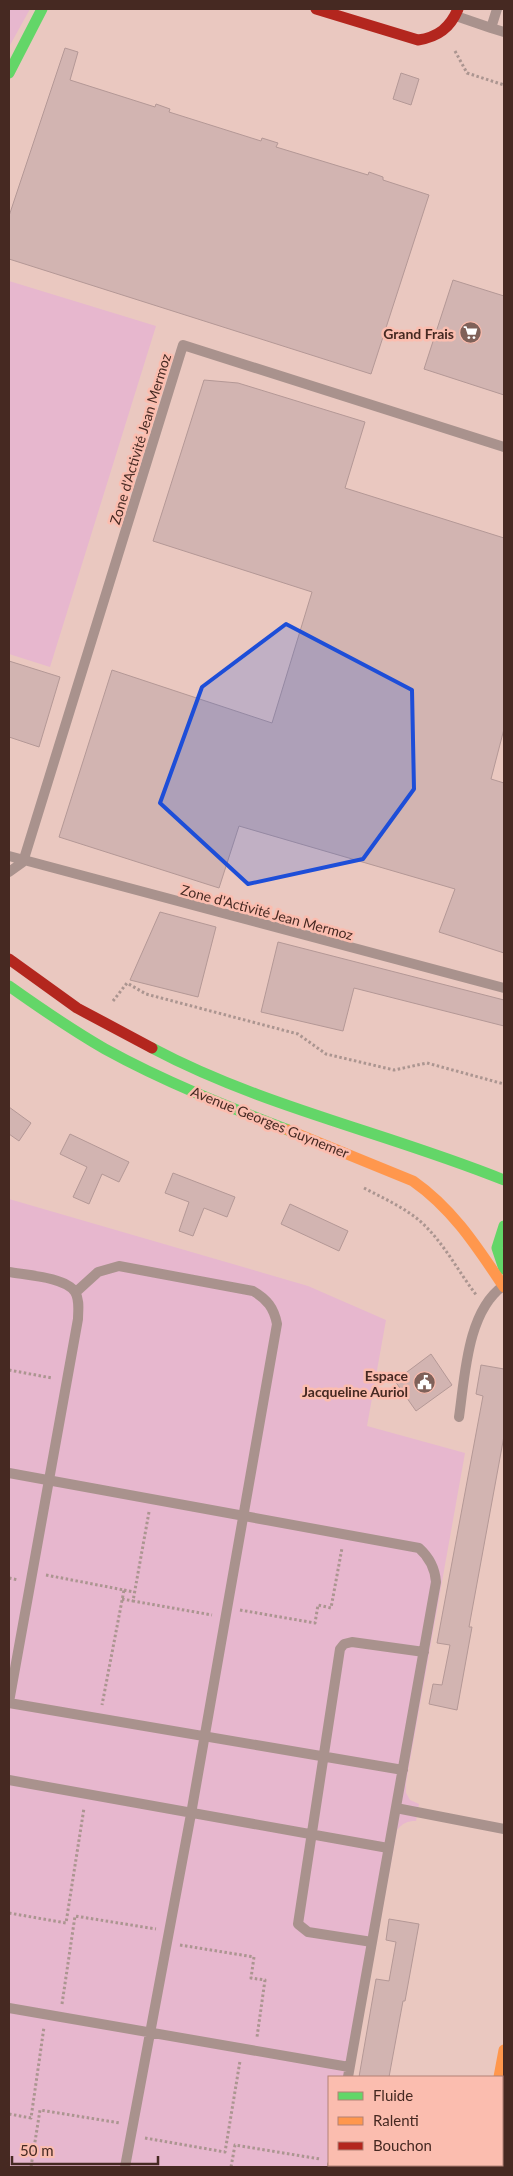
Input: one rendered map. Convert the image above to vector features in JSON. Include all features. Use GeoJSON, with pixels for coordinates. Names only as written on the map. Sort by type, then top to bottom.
{"type":"FeatureCollection","features":[{"type":"Feature","properties":{"kind":"main road"},"geometry":{"type":"LineString","coordinates":[[9,73],[42,9]]}},
{"type":"Feature","properties":{"kind":"main road"},"geometry":{"type":"LineString","coordinates":[[316,9],[418,40],[433,38],[445,31],[456,12]]}},
{"type":"Feature","properties":{"kind":"main road","name":"Avenue Georges Guynemer"},"geometry":{"type":"LineString","coordinates":[[9,959],[77,1008],[188,1067],[240,1089],[449,1158],[504,1180]]}},
{"type":"Feature","properties":{"kind":"main road","name":"Avenue Georges Guynemer"},"geometry":{"type":"LineString","coordinates":[[9,986],[46,1013],[119,1056],[204,1096],[413,1181],[435,1195],[455,1214],[504,1286]]}},
{"type":"Feature","properties":{"kind":"main road"},"geometry":{"type":"LineString","coordinates":[[502,1266],[497,1249],[499,1234],[504,1226]]}},
{"type":"Feature","properties":{"kind":"main road"},"geometry":{"type":"LineString","coordinates":[[499,2076],[504,2050]]}},
{"type":"Feature","properties":{"kind":"lane"},"geometry":{"type":"LineString","coordinates":[[491,28],[497,9]]}},
{"type":"Feature","properties":{"kind":"lane"},"geometry":{"type":"LineString","coordinates":[[456,12],[504,32]]}},
{"type":"Feature","properties":{"kind":"lane","name":"Zone d'Activité Jean Mermoz"},"geometry":{"type":"LineString","coordinates":[[23,862],[183,345],[504,448]]}},
{"type":"Feature","properties":{"kind":"lane","name":"Zone d'Activité Jean Mermoz"},"geometry":{"type":"LineString","coordinates":[[9,856],[23,862],[504,988]]}},
{"type":"Feature","properties":{"kind":"lane"},"geometry":{"type":"LineString","coordinates":[[9,872],[23,862]]}},
{"type":"Feature","properties":{"kind":"lane"},"geometry":{"type":"LineString","coordinates":[[76,1292],[98,1272],[119,1266],[253,1291],[263,1297],[271,1306],[275,1316],[276,1335],[191,1814],[125,2167]]}},
{"type":"Feature","properties":{"kind":"lane"},"geometry":{"type":"LineString","coordinates":[[458,1417],[473,1334],[484,1305],[504,1286],[502,1266]]}},
{"type":"Feature","properties":{"kind":"lane"},"geometry":{"type":"LineString","coordinates":[[9,1272],[57,1280],[70,1286],[76,1292],[78,1302],[78,1319],[9,1702],[403,1770]]}},
{"type":"Feature","properties":{"kind":"lane"},"geometry":{"type":"LineString","coordinates":[[9,1474],[419,1548],[427,1555],[435,1572],[436,1582],[348,2072],[255,2050],[9,2008]]}},
{"type":"Feature","properties":{"kind":"lane"},"geometry":{"type":"LineString","coordinates":[[372,1942],[308,1932],[298,1924],[340,1649],[344,1644],[352,1642],[424,1652]]}},
{"type":"Feature","properties":{"kind":"lane"},"geometry":{"type":"LineString","coordinates":[[9,1780],[388,1848]]}},
{"type":"Feature","properties":{"kind":"lane"},"geometry":{"type":"LineString","coordinates":[[396,1808],[504,1829]]}},
{"type":"Feature","properties":{"kind":"path"},"geometry":{"type":"LineString","coordinates":[[445,31],[467,73],[504,85]]}},
{"type":"Feature","properties":{"kind":"path"},"geometry":{"type":"LineString","coordinates":[[109,1006],[127,984],[146,994],[298,1034],[326,1054],[394,1070],[426,1063],[504,1084]]}},
{"type":"Feature","properties":{"kind":"path"},"geometry":{"type":"LineString","coordinates":[[359,1185],[402,1209],[424,1225],[434,1235],[484,1305]]}},
{"type":"Feature","properties":{"kind":"path"},"geometry":{"type":"LineString","coordinates":[[9,1370],[66,1380]]}},
{"type":"Feature","properties":{"kind":"path"},"geometry":{"type":"LineString","coordinates":[[133,1601],[151,1499]]}},
{"type":"Feature","properties":{"kind":"path"},"geometry":{"type":"LineString","coordinates":[[122,1599],[315,1623],[318,1606],[331,1608],[344,1534]]}},
{"type":"Feature","properties":{"kind":"path"},"geometry":{"type":"LineString","coordinates":[[32,1572],[134,1592]]}},
{"type":"Feature","properties":{"kind":"path"},"geometry":{"type":"LineString","coordinates":[[100,1718],[124,1590]]}},
{"type":"Feature","properties":{"kind":"path"},"geometry":{"type":"LineString","coordinates":[[66,1922],[86,1794]]}},
{"type":"Feature","properties":{"kind":"path"},"geometry":{"type":"LineString","coordinates":[[9,1913],[74,1924]]}},
{"type":"Feature","properties":{"kind":"path"},"geometry":{"type":"LineString","coordinates":[[67,1915],[168,1931]]}},
{"type":"Feature","properties":{"kind":"path"},"geometry":{"type":"LineString","coordinates":[[60,2017],[75,1916]]}},
{"type":"Feature","properties":{"kind":"path"},"geometry":{"type":"LineString","coordinates":[[166,1943],[254,1957],[251,1978],[265,1980],[255,2050]]}},
{"type":"Feature","properties":{"kind":"path"},"geometry":{"type":"LineString","coordinates":[[31,2118],[46,2015]]}},
{"type":"Feature","properties":{"kind":"path"},"geometry":{"type":"LineString","coordinates":[[225,2152],[242,2048]]}},
{"type":"Feature","properties":{"kind":"path"},"geometry":{"type":"LineString","coordinates":[[32,2109],[233,2153]]}},
{"type":"Feature","properties":{"kind":"path"},"geometry":{"type":"LineString","coordinates":[[31,2167],[40,2110]]}},
{"type":"Feature","properties":{"kind":"path"},"geometry":{"type":"LineString","coordinates":[[9,2114],[38,2119]]}},
{"type":"Feature","properties":{"kind":"path"},"geometry":{"type":"LineString","coordinates":[[227,2144],[328,2161]]}},
{"type":"Feature","properties":{"kind":"path"},"geometry":{"type":"LineString","coordinates":[[231,2167],[235,2145]]}},
{"type":"Feature","properties":{"kind":"highlighted area"},"geometry":{"type":"Polygon","coordinates":[[[286,624],[412,690],[414,789],[363,859],[248,884],[160,803],[202,687],[286,624]]]}},
{"type":"Feature","properties":{"kind":"shaded area"},"geometry":{"type":"Polygon","coordinates":[[[9,9],[30,9],[9,47],[9,9]]]}},
{"type":"Feature","properties":{"kind":"shaded area"},"geometry":{"type":"Polygon","coordinates":[[[9,281],[156,326],[50,667],[9,654],[9,281]]]}},
{"type":"Feature","properties":{"kind":"shaded area"},"geometry":{"type":"Polygon","coordinates":[[[9,1199],[308,1286],[386,1320],[367,1426],[465,1453],[406,1783],[406,1793],[410,1800],[419,1804],[416,1821],[405,1823],[397,1830],[352,2076],[328,2076],[328,2166],[336,2167],[9,2167],[9,1199]]]}},
{"type":"Feature","properties":{"kind":"building"},"geometry":{"type":"Polygon","coordinates":[[[65,48],[78,52],[70,80],[155,107],[156,104],[170,109],[169,112],[261,141],[262,138],[278,143],[276,147],[368,175],[369,172],[383,177],[383,180],[429,195],[371,374],[9,259],[9,216],[65,48]]]}},
{"type":"Feature","properties":{"kind":"building"},"geometry":{"type":"Polygon","coordinates":[[[401,73],[419,79],[411,105],[393,99],[401,73]]]}},
{"type":"Feature","properties":{"kind":"building","name":"Grand Frais"},"geometry":{"type":"Polygon","coordinates":[[[453,280],[504,296],[504,395],[424,369],[453,280]]]}},
{"type":"Feature","properties":{"kind":"building"},"geometry":{"type":"Polygon","coordinates":[[[204,380],[238,383],[365,422],[345,488],[504,538],[504,729],[491,779],[504,783],[504,953],[439,932],[455,889],[239,826],[219,888],[59,837],[112,670],[272,723],[312,592],[153,541],[204,380]]]}},
{"type":"Feature","properties":{"kind":"building"},"geometry":{"type":"Polygon","coordinates":[[[9,661],[60,677],[39,747],[9,737],[9,661]]]}},
{"type":"Feature","properties":{"kind":"building"},"geometry":{"type":"Polygon","coordinates":[[[160,912],[216,927],[198,997],[130,980],[160,912]]]}},
{"type":"Feature","properties":{"kind":"building"},"geometry":{"type":"Polygon","coordinates":[[[278,942],[504,1000],[504,1026],[354,988],[343,1031],[261,1012],[278,942]]]}},
{"type":"Feature","properties":{"kind":"building"},"geometry":{"type":"Polygon","coordinates":[[[9,1107],[31,1123],[19,1141],[9,1134],[9,1107]]]}},
{"type":"Feature","properties":{"kind":"building"},"geometry":{"type":"Polygon","coordinates":[[[70,1134],[129,1162],[119,1182],[102,1174],[89,1204],[73,1197],[87,1167],[60,1154],[70,1134]]]}},
{"type":"Feature","properties":{"kind":"building"},"geometry":{"type":"Polygon","coordinates":[[[173,1173],[235,1197],[227,1217],[204,1208],[193,1236],[179,1231],[189,1202],[165,1193],[173,1173]]]}},
{"type":"Feature","properties":{"kind":"building"},"geometry":{"type":"Polygon","coordinates":[[[290,1204],[348,1231],[339,1251],[281,1224],[290,1204]]]}},
{"type":"Feature","properties":{"kind":"building","name":"Espace Jacqueline Auriol"},"geometry":{"type":"Polygon","coordinates":[[[431,1354],[452,1385],[416,1411],[395,1381],[431,1354]]]}},
{"type":"Feature","properties":{"kind":"building"},"geometry":{"type":"Polygon","coordinates":[[[481,1365],[504,1369],[504,1436],[469,1627],[472,1627],[457,1710],[429,1704],[433,1684],[442,1685],[450,1645],[437,1643],[483,1396],[476,1394],[481,1365]]]}},
{"type":"Feature","properties":{"kind":"building"},"geometry":{"type":"Polygon","coordinates":[[[389,1919],[419,1924],[389,2076],[359,2076],[376,1979],[389,1981],[396,1942],[386,1940],[389,1919]]]}},
{"type":"Feature","properties":{"kind":"traffic: fast"},"geometry":{"type":"LineString","coordinates":[[9,73],[42,9]]}},
{"type":"Feature","properties":{"kind":"traffic: fast"},"geometry":{"type":"LineString","coordinates":[[9,986],[80,1034],[127,1061],[241,1112],[288,1130]]}},
{"type":"Feature","properties":{"kind":"traffic: fast"},"geometry":{"type":"LineString","coordinates":[[152,1048],[194,1069],[238,1087],[460,1163],[504,1180]]}},
{"type":"Feature","properties":{"kind":"traffic: fast"},"geometry":{"type":"LineString","coordinates":[[504,1226],[497,1248],[504,1269]]}},
{"type":"Feature","properties":{"kind":"traffic: slow"},"geometry":{"type":"LineString","coordinates":[[288,1130],[413,1181],[452,1216],[474,1243],[504,1287]]}},
{"type":"Feature","properties":{"kind":"traffic: slow"},"geometry":{"type":"LineString","coordinates":[[499,2076],[504,2050]]}},
{"type":"Feature","properties":{"kind":"traffic: slow"},"geometry":{"type":"LineString","coordinates":[[503,2162],[504,2157]]}},
{"type":"Feature","properties":{"kind":"traffic: jam"},"geometry":{"type":"LineString","coordinates":[[316,9],[418,40],[437,34],[447,26],[458,9]]}},
{"type":"Feature","properties":{"kind":"traffic: jam"},"geometry":{"type":"LineString","coordinates":[[9,959],[77,1008],[152,1048]]}},
{"type":"Feature","properties":{"kind":"place","name":"Grand Frais"},"geometry":{"type":"Point","coordinates":[470,333]}},
{"type":"Feature","properties":{"kind":"place","name":"Espace Jacqueline Auriol"},"geometry":{"type":"Point","coordinates":[424,1383]}}]}
